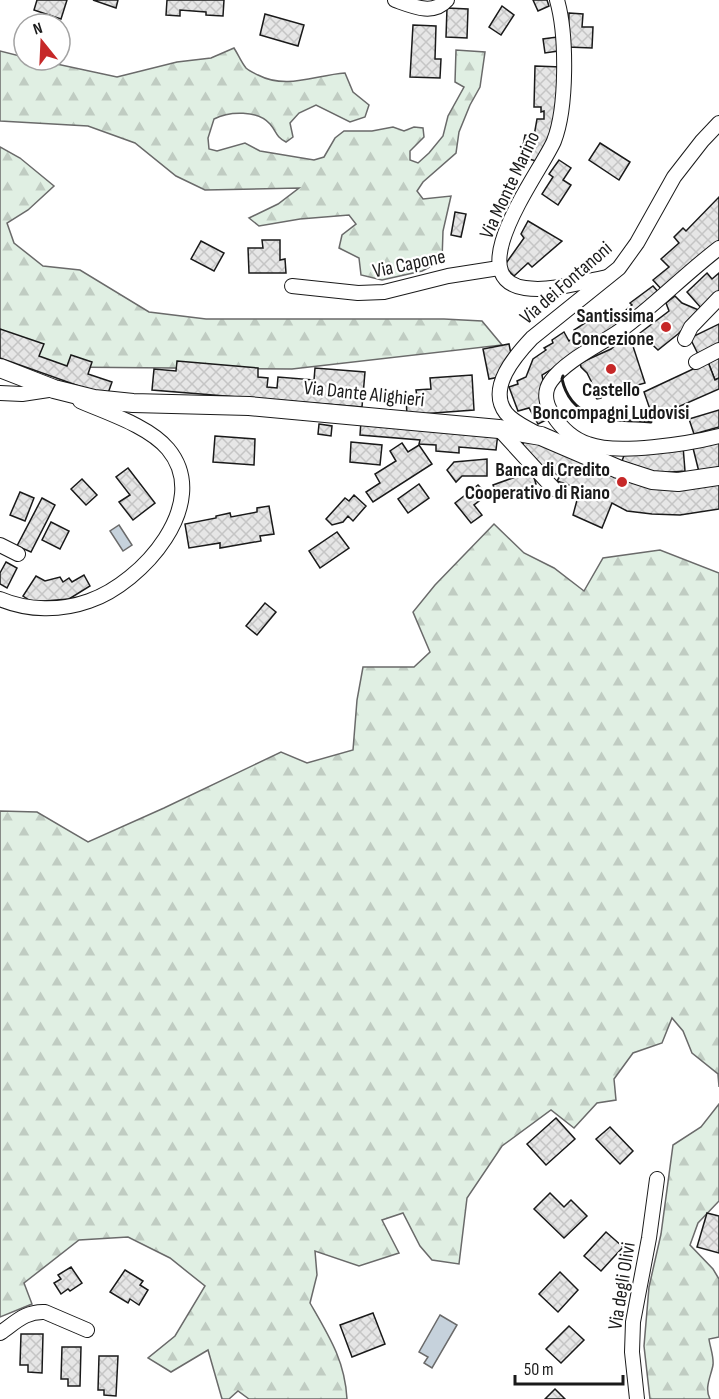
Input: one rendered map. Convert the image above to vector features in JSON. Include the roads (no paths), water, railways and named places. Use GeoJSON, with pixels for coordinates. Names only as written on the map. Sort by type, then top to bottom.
{"type":"FeatureCollection","features":[{"type":"Feature","properties":{"kind":"main road","name":"Via Dante Alighieri"},"geometry":{"type":"LineString","coordinates":[[0,368],[54,389],[84,397],[120,402],[249,406],[499,429],[541,436],[589,448],[628,472],[662,482],[684,482],[719,476]]}},
{"type":"Feature","properties":{"kind":"street"},"geometry":{"type":"LineString","coordinates":[[395,0],[427,9],[440,6],[447,0]]}},
{"type":"Feature","properties":{"kind":"street","name":"Via Monte Marino"},"geometry":{"type":"LineString","coordinates":[[557,0],[564,55],[559,122],[548,153],[505,234],[499,255],[499,268],[506,279],[526,288],[552,287],[610,276]]}},
{"type":"Feature","properties":{"kind":"street","name":"Via dei Fontanoni"},"geometry":{"type":"LineString","coordinates":[[541,436],[512,418],[504,409],[500,392],[505,375],[532,338],[610,276],[625,261],[679,170],[719,123]]}},
{"type":"Feature","properties":{"kind":"street"},"geometry":{"type":"LineString","coordinates":[[719,248],[621,330],[558,374],[550,382],[546,396],[551,412],[567,432],[589,448],[674,445],[719,436]]}},
{"type":"Feature","properties":{"kind":"street","name":"Via Capone"},"geometry":{"type":"LineString","coordinates":[[292,286],[358,293],[384,292],[448,276],[499,268]]}},
{"type":"Feature","properties":{"kind":"street"},"geometry":{"type":"LineString","coordinates":[[719,298],[688,333],[719,312]]}},
{"type":"Feature","properties":{"kind":"street"},"geometry":{"type":"LineString","coordinates":[[696,362],[719,350]]}},
{"type":"Feature","properties":{"kind":"street"},"geometry":{"type":"LineString","coordinates":[[0,393],[22,394],[54,389],[130,423],[166,447],[176,461],[182,477],[176,520],[161,546],[145,564],[98,598],[73,605],[46,608],[24,606],[0,599]]}},
{"type":"Feature","properties":{"kind":"street"},"geometry":{"type":"LineString","coordinates":[[499,429],[554,489]]}},
{"type":"Feature","properties":{"kind":"street"},"geometry":{"type":"LineString","coordinates":[[0,545],[18,554]]}},
{"type":"Feature","properties":{"kind":"street","name":"Via degli Olivi"},"geometry":{"type":"LineString","coordinates":[[637,1399],[632,1352],[633,1322],[649,1238],[657,1179]]}},
{"type":"Feature","properties":{"kind":"street"},"geometry":{"type":"LineString","coordinates":[[0,1334],[20,1318],[39,1312],[45,1312],[87,1330]]}},
{"type":"Feature","properties":{"kind":"place","name":"Santissima Concezione"},"geometry":{"type":"Point","coordinates":[666,327]}},
{"type":"Feature","properties":{"kind":"place","name":"Castello Boncompagni Ludovisi"},"geometry":{"type":"Point","coordinates":[611,369]}},
{"type":"Feature","properties":{"kind":"place","name":"Banca di Credito Cooperativo di Riano"},"geometry":{"type":"Point","coordinates":[622,482]}}]}
